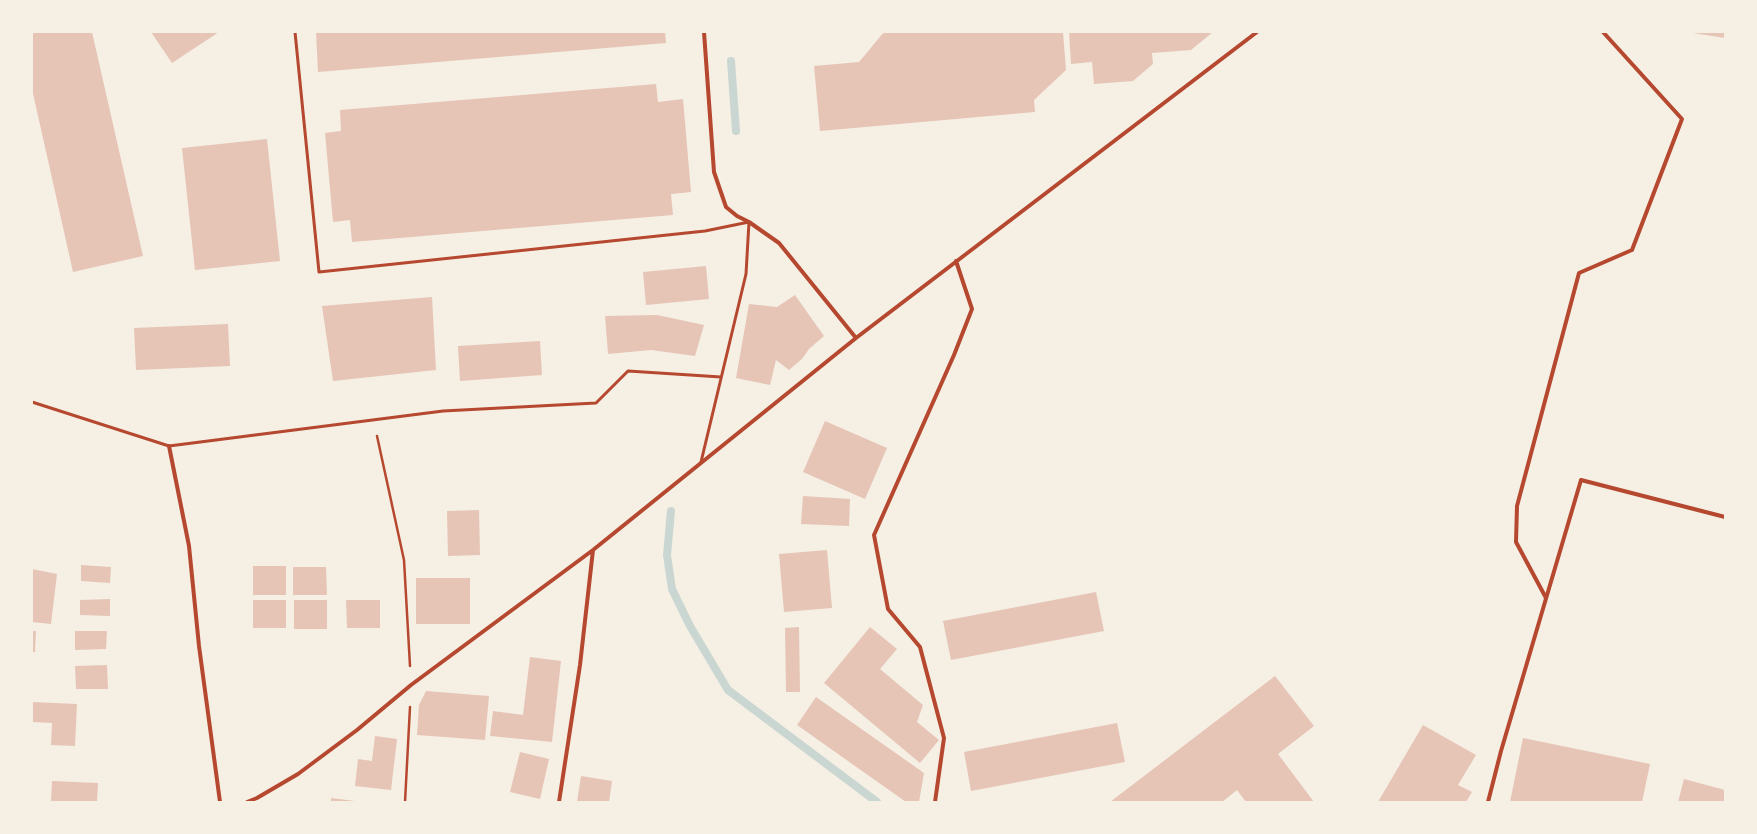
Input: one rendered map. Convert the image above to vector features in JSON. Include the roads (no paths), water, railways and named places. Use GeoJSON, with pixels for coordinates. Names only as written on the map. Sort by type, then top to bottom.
{"type":"FeatureCollection","features":[{"type":"Feature","properties":{"kind":"street"},"geometry":{"type":"LineString","coordinates":[[704,32],[714,172],[726,207],[737,216],[749,222],[779,243],[856,338]]}},
{"type":"Feature","properties":{"kind":"street"},"geometry":{"type":"LineString","coordinates":[[247,802],[257,798],[298,774],[357,730],[411,685],[593,550],[688,475],[856,338],[1257,32]]}},
{"type":"Feature","properties":{"kind":"street"},"geometry":{"type":"LineString","coordinates":[[1546,598],[1516,542],[1517,506],[1579,273],[1632,250],[1682,119],[1603,32]]}},
{"type":"Feature","properties":{"kind":"street"},"geometry":{"type":"LineString","coordinates":[[935,802],[944,738],[920,647],[888,609],[874,535],[954,355],[972,308],[956,261]]}},
{"type":"Feature","properties":{"kind":"street"},"geometry":{"type":"LineString","coordinates":[[169,446],[189,546],[198,646],[220,802]]}},
{"type":"Feature","properties":{"kind":"street"},"geometry":{"type":"LineString","coordinates":[[1488,802],[1501,751],[1581,480],[1725,518]]}},
{"type":"Feature","properties":{"kind":"street"},"geometry":{"type":"LineString","coordinates":[[559,802],[580,665],[593,550]]}},
{"type":"Feature","properties":{"kind":"lane"},"geometry":{"type":"LineString","coordinates":[[295,32],[319,272],[705,231],[749,222],[746,274],[701,464]]}},
{"type":"Feature","properties":{"kind":"lane"},"geometry":{"type":"LineString","coordinates":[[32,402],[169,446],[443,411],[596,403],[628,371],[721,377]]}},
{"type":"Feature","properties":{"kind":"waterway"},"geometry":{"type":"LineString","coordinates":[[731,61],[736,131]]}},
{"type":"Feature","properties":{"kind":"waterway"},"geometry":{"type":"LineString","coordinates":[[671,511],[667,555],[672,589],[690,626],[728,690],[877,802]]}}]}
